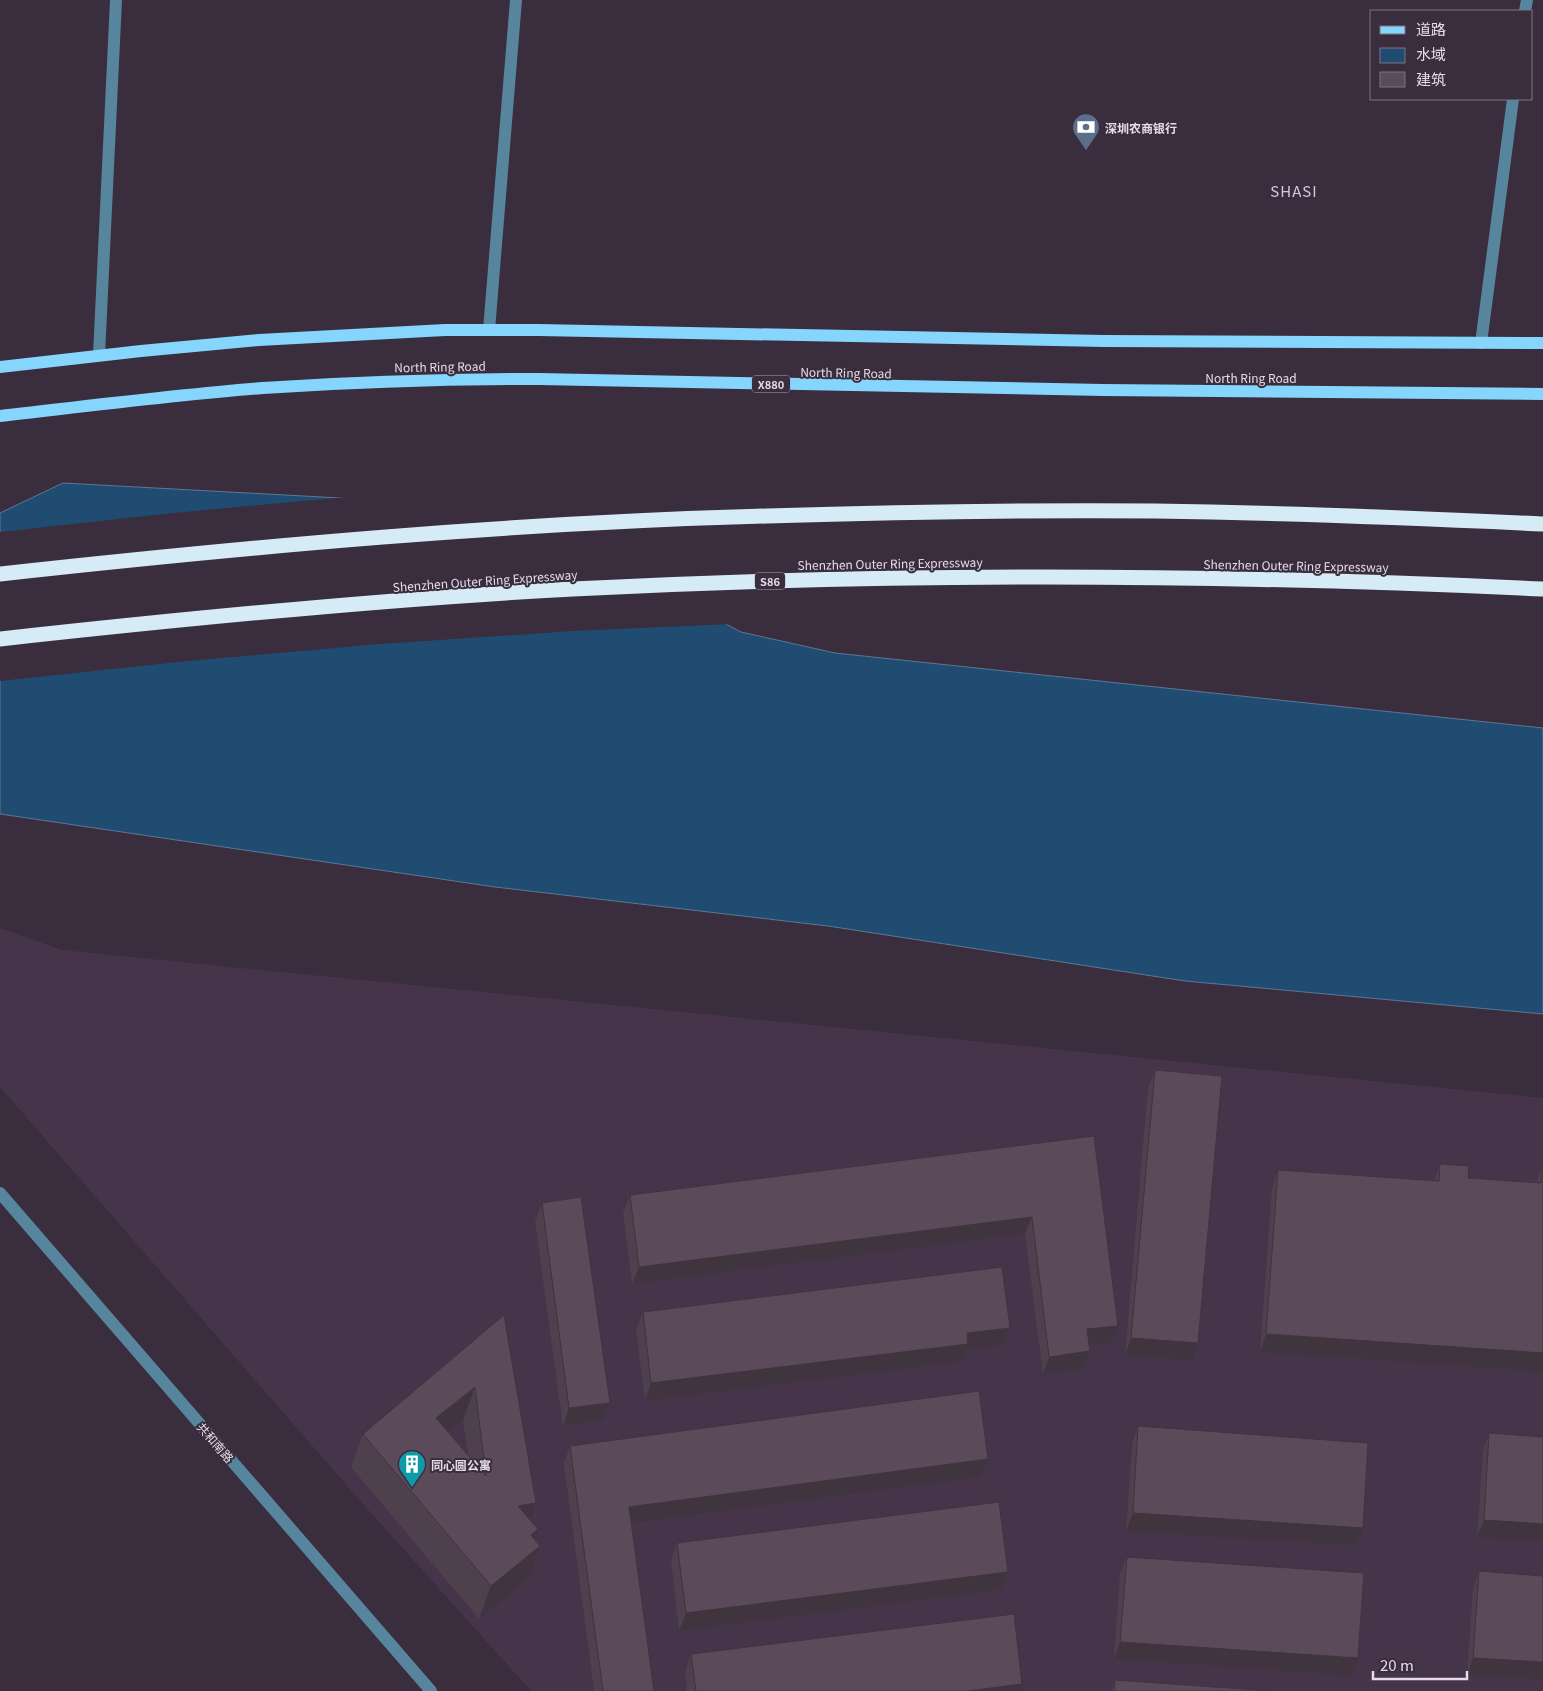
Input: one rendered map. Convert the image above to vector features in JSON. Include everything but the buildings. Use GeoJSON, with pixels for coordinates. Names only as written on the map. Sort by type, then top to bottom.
{"type":"FeatureCollection","features":[{"type":"Feature","properties":{"kind":"highway"},"geometry":{"type":"LineString","coordinates":[[0,574],[372,537],[568,524],[763,516],[958,512],[1154,511],[1350,516],[1543,524]]}},
{"type":"Feature","properties":{"kind":"highway","name":"Shenzhen Outer Ring Expressway"},"geometry":{"type":"LineString","coordinates":[[0,639],[183,619],[377,602],[571,589],[765,581],[960,576],[1153,576],[1348,580],[1543,589]]}},
{"type":"Feature","properties":{"kind":"main road"},"geometry":{"type":"LineString","coordinates":[[0,367],[99,355],[278,339],[435,330],[1104,341],[1543,344]]}},
{"type":"Feature","properties":{"kind":"main road","name":"North Ring Road"},"geometry":{"type":"LineString","coordinates":[[0,416],[145,399],[263,388],[446,379],[539,379],[1103,390],[1543,394]]}},
{"type":"Feature","properties":{"kind":"street"},"geometry":{"type":"LineString","coordinates":[[99,355],[116,0]]}},
{"type":"Feature","properties":{"kind":"street"},"geometry":{"type":"LineString","coordinates":[[489,330],[516,0]]}},
{"type":"Feature","properties":{"kind":"street"},"geometry":{"type":"LineString","coordinates":[[1481,343],[1513,100]]}},
{"type":"Feature","properties":{"kind":"street","name":"共和南路"},"geometry":{"type":"LineString","coordinates":[[0,1193],[431,1691]]}},
{"type":"Feature","properties":{"kind":"shaded area"},"geometry":{"type":"Polygon","coordinates":[[[0,928],[62,950],[1543,1098],[1543,1691],[531,1691],[361,1502],[0,1087],[0,928]]]}},
{"type":"Feature","properties":{"kind":"water"},"geometry":{"type":"Polygon","coordinates":[[[63,483],[507,507],[741,632],[835,653],[1543,728],[1543,1014],[1185,981],[828,926],[495,887],[0,814],[0,513],[63,483]]]}},
{"type":"Feature","properties":{"kind":"pier"},"geometry":{"type":"Polygon","coordinates":[[[358,496],[508,505],[732,624],[573,631],[380,644],[188,661],[0,681],[0,532],[173,513],[358,496]]]}},
{"type":"Feature","properties":{"kind":"place","name":"深圳农商银行"},"geometry":{"type":"Point","coordinates":[1086,151]}},
{"type":"Feature","properties":{"kind":"place","name":"同心圆公寓"},"geometry":{"type":"Point","coordinates":[412,1488]}},
{"type":"Feature","properties":{"kind":"district","name":"SHASI"},"geometry":{"type":"Point","coordinates":[1294,190]}}]}
